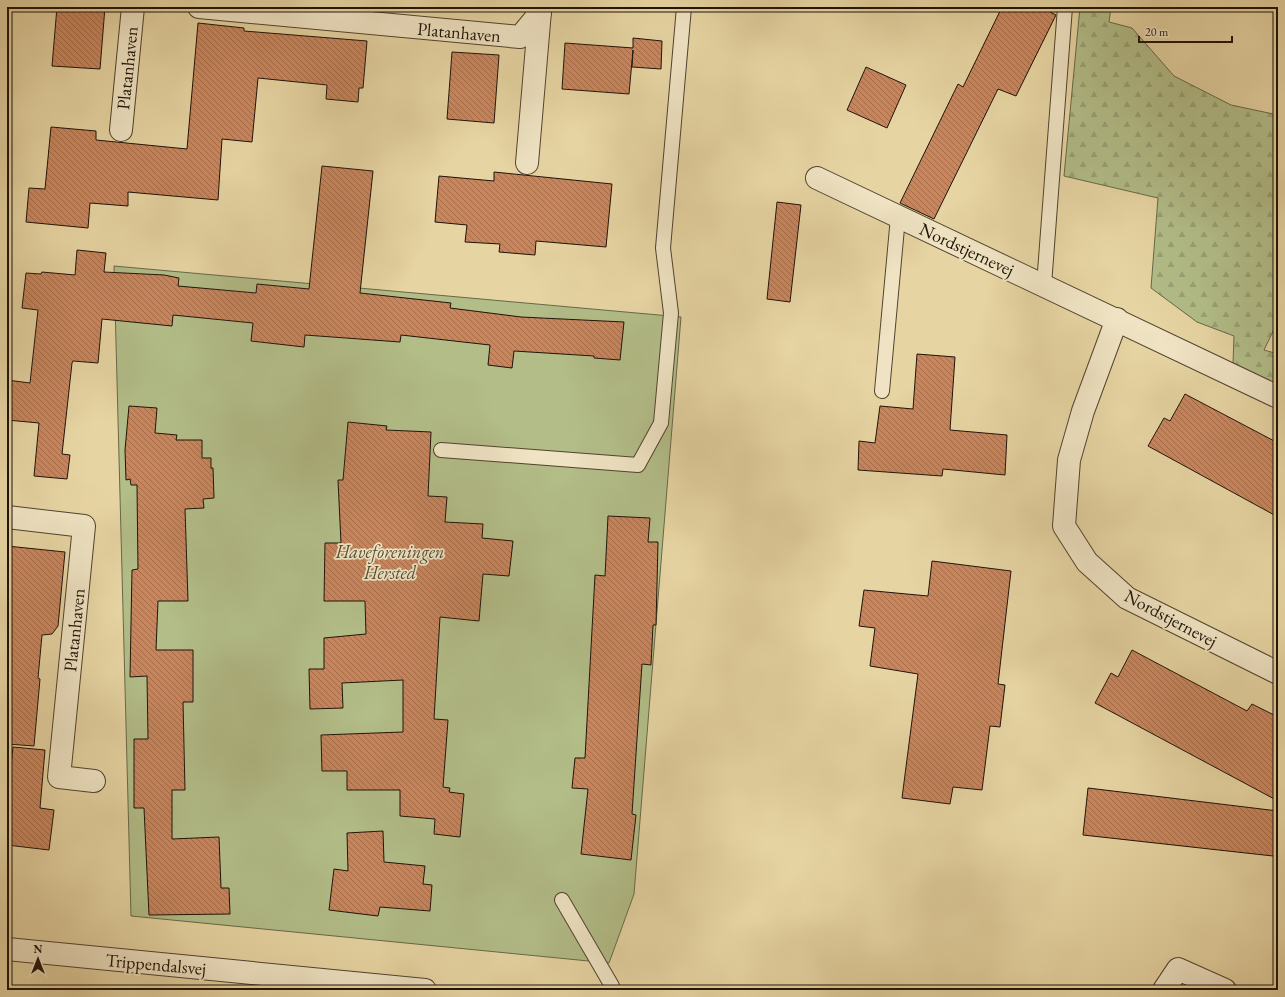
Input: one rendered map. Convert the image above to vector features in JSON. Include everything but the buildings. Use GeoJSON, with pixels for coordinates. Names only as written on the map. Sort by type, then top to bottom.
{"type":"FeatureCollection","features":[{"type":"Feature","properties":{"kind":"street","name":"Platanhaven"},"geometry":{"type":"LineString","coordinates":[[121,130],[133,7]]}},
{"type":"Feature","properties":{"kind":"street","name":"Platanhaven"},"geometry":{"type":"LineString","coordinates":[[199,7],[520,37],[538,9]]}},
{"type":"Feature","properties":{"kind":"street","name":"Platanhaven"},"geometry":{"type":"LineString","coordinates":[[527,163],[538,9]]}},
{"type":"Feature","properties":{"kind":"street","name":"Nordstjernevej"},"geometry":{"type":"LineString","coordinates":[[817,178],[1117,319],[1278,397]]}},
{"type":"Feature","properties":{"kind":"street","name":"Nordstjernevej"},"geometry":{"type":"LineString","coordinates":[[1117,319],[1083,411],[1069,460],[1064,526],[1087,562],[1127,598],[1278,673]]}},
{"type":"Feature","properties":{"kind":"street","name":"Platanhaven"},"geometry":{"type":"LineString","coordinates":[[7,517],[84,526],[59,777],[94,782]]}},
{"type":"Feature","properties":{"kind":"street","name":"Trippendalsvej"},"geometry":{"type":"LineString","coordinates":[[7,949],[425,990]]}},
{"type":"Feature","properties":{"kind":"street"},"geometry":{"type":"LineString","coordinates":[[1164,990],[1178,969],[1225,990]]}},
{"type":"Feature","properties":{"kind":"lane"},"geometry":{"type":"LineString","coordinates":[[441,450],[638,465],[654,437],[661,423],[671,313],[663,248],[684,7]]}},
{"type":"Feature","properties":{"kind":"lane"},"geometry":{"type":"LineString","coordinates":[[1044,285],[1065,7]]}},
{"type":"Feature","properties":{"kind":"lane"},"geometry":{"type":"LineString","coordinates":[[882,391],[898,217]]}},
{"type":"Feature","properties":{"kind":"lane"},"geometry":{"type":"LineString","coordinates":[[562,900],[612,986],[612,990]]}},
{"type":"Feature","properties":{"kind":"green space"},"geometry":{"type":"Polygon","coordinates":[[[1080,7],[1111,7],[1109,22],[1132,28],[1174,76],[1231,105],[1278,115],[1278,321],[1264,350],[1278,354],[1278,385],[1233,363],[1234,336],[1197,322],[1151,288],[1158,198],[1064,176],[1080,7]]]}},
{"type":"Feature","properties":{"kind":"green space","name":"Haveforeningen Hersted"},"geometry":{"type":"Polygon","coordinates":[[[114,266],[681,317],[634,894],[609,963],[131,916],[114,266]]]}}]}
